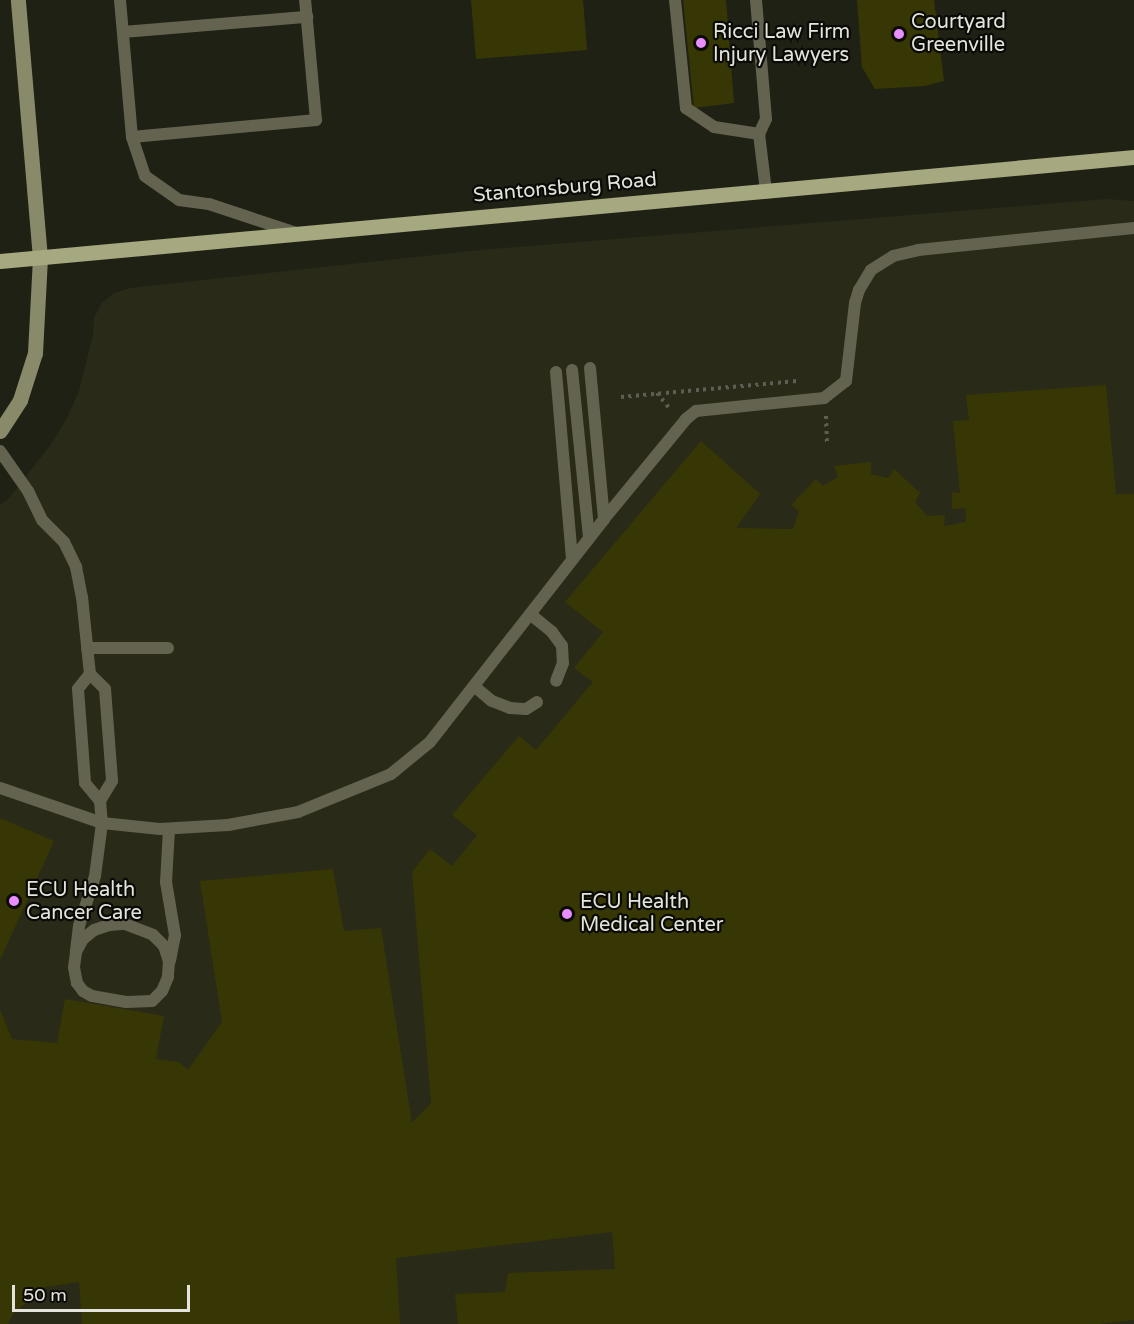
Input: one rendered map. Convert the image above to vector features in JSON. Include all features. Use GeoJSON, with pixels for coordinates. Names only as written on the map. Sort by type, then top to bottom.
{"type":"FeatureCollection","features":[{"type":"Feature","properties":{"kind":"main road"},"geometry":{"type":"LineString","coordinates":[[0,431],[20,400],[35,353],[40,258],[18,0]]}},
{"type":"Feature","properties":{"kind":"main road","name":"Stantonsburg Road"},"geometry":{"type":"LineString","coordinates":[[0,261],[1134,157]]}},
{"type":"Feature","properties":{"kind":"lane"},"geometry":{"type":"LineString","coordinates":[[120,0],[132,137],[145,176],[179,201],[209,204],[297,233]]}},
{"type":"Feature","properties":{"kind":"lane"},"geometry":{"type":"LineString","coordinates":[[132,137],[316,120],[305,0]]}},
{"type":"Feature","properties":{"kind":"lane"},"geometry":{"type":"LineString","coordinates":[[675,0],[686,108],[714,127],[759,134]]}},
{"type":"Feature","properties":{"kind":"lane"},"geometry":{"type":"LineString","coordinates":[[756,0],[766,119],[759,134],[766,190]]}},
{"type":"Feature","properties":{"kind":"lane"},"geometry":{"type":"LineString","coordinates":[[123,32],[307,16]]}},
{"type":"Feature","properties":{"kind":"lane"},"geometry":{"type":"LineString","coordinates":[[0,788],[102,823],[169,828],[228,825],[298,812],[391,774],[430,742],[603,519],[682,424],[696,411],[825,398],[846,381],[859,290],[871,270],[893,256],[951,246],[1134,228]]}},
{"type":"Feature","properties":{"kind":"lane"},"geometry":{"type":"LineString","coordinates":[[590,368],[603,519]]}},
{"type":"Feature","properties":{"kind":"lane"},"geometry":{"type":"LineString","coordinates":[[572,370],[589,537]]}},
{"type":"Feature","properties":{"kind":"lane"},"geometry":{"type":"LineString","coordinates":[[556,372],[572,558]]}},
{"type":"Feature","properties":{"kind":"lane"},"geometry":{"type":"LineString","coordinates":[[0,452],[28,491],[42,520],[64,542],[76,567],[82,597],[90,674],[105,689],[112,781],[100,801]]}},
{"type":"Feature","properties":{"kind":"lane"},"geometry":{"type":"LineString","coordinates":[[530,614],[552,632],[562,646],[563,663],[556,681]]}},
{"type":"Feature","properties":{"kind":"lane"},"geometry":{"type":"LineString","coordinates":[[87,648],[168,648]]}},
{"type":"Feature","properties":{"kind":"lane"},"geometry":{"type":"LineString","coordinates":[[90,674],[78,689],[84,771],[85,783],[100,801],[102,823],[95,876],[79,926],[74,967],[77,982],[82,991],[92,996],[126,1002],[152,1001],[162,991],[176,935],[166,882],[169,828]]}},
{"type":"Feature","properties":{"kind":"lane"},"geometry":{"type":"LineString","coordinates":[[474,686],[492,701],[510,708],[526,709],[537,702]]}},
{"type":"Feature","properties":{"kind":"lane"},"geometry":{"type":"LineString","coordinates":[[76,952],[83,939],[94,930],[109,925],[125,924],[153,935],[164,946],[169,961],[168,974]]}},
{"type":"Feature","properties":{"kind":"shaded area","name":"ECU Health Medical Center"},"geometry":{"type":"Polygon","coordinates":[[[1107,199],[1134,201],[1134,1324],[0,1324],[0,505],[9,498],[52,443],[67,418],[79,391],[93,335],[94,318],[102,303],[114,293],[130,288],[480,250],[1107,199]]]}},
{"type":"Feature","properties":{"kind":"building"},"geometry":{"type":"Polygon","coordinates":[[[471,0],[583,0],[587,50],[476,59],[471,0]]]}},
{"type":"Feature","properties":{"kind":"building"},"geometry":{"type":"Polygon","coordinates":[[[683,0],[726,0],[734,103],[694,108],[683,0]]]}},
{"type":"Feature","properties":{"kind":"building","name":"Courtyard Greenville"},"geometry":{"type":"Polygon","coordinates":[[[857,0],[934,0],[944,81],[925,86],[875,89],[862,67],[857,0]]]}},
{"type":"Feature","properties":{"kind":"building","name":"ECU Health Medical Center"},"geometry":{"type":"Polygon","coordinates":[[[1106,385],[1116,494],[1134,494],[1134,1320],[1099,1324],[458,1324],[455,1294],[505,1292],[508,1273],[615,1269],[612,1232],[396,1258],[400,1324],[82,1324],[79,1282],[45,1287],[13,1314],[8,1324],[0,1324],[0,1010],[12,1039],[57,1043],[65,999],[164,1016],[156,1059],[179,1062],[188,1070],[222,1022],[200,881],[333,869],[344,931],[381,928],[412,1123],[431,1103],[412,872],[430,849],[452,866],[477,835],[452,815],[519,736],[536,750],[593,682],[574,668],[603,632],[565,602],[701,441],[760,494],[736,528],[793,529],[799,511],[791,505],[816,479],[823,486],[838,477],[834,466],[871,462],[871,474],[888,478],[894,469],[920,493],[915,502],[927,516],[945,515],[944,526],[966,522],[965,508],[952,509],[952,492],[960,493],[953,421],[969,420],[966,395],[1106,385]]]}},
{"type":"Feature","properties":{"kind":"building","name":"ECU Health Cancer Care"},"geometry":{"type":"Polygon","coordinates":[[[0,818],[54,841],[0,960],[0,818]]]}},
{"type":"Feature","properties":{"kind":"place","name":"Courtyard Greenville"},"geometry":{"type":"Point","coordinates":[899,34]}},
{"type":"Feature","properties":{"kind":"place","name":"Ricci Law Firm Injury Lawyers"},"geometry":{"type":"Point","coordinates":[701,43]}},
{"type":"Feature","properties":{"kind":"place","name":"ECU Health Cancer Care"},"geometry":{"type":"Point","coordinates":[14,901]}},
{"type":"Feature","properties":{"kind":"place","name":"ECU Health Medical Center"},"geometry":{"type":"Point","coordinates":[567,914]}}]}
